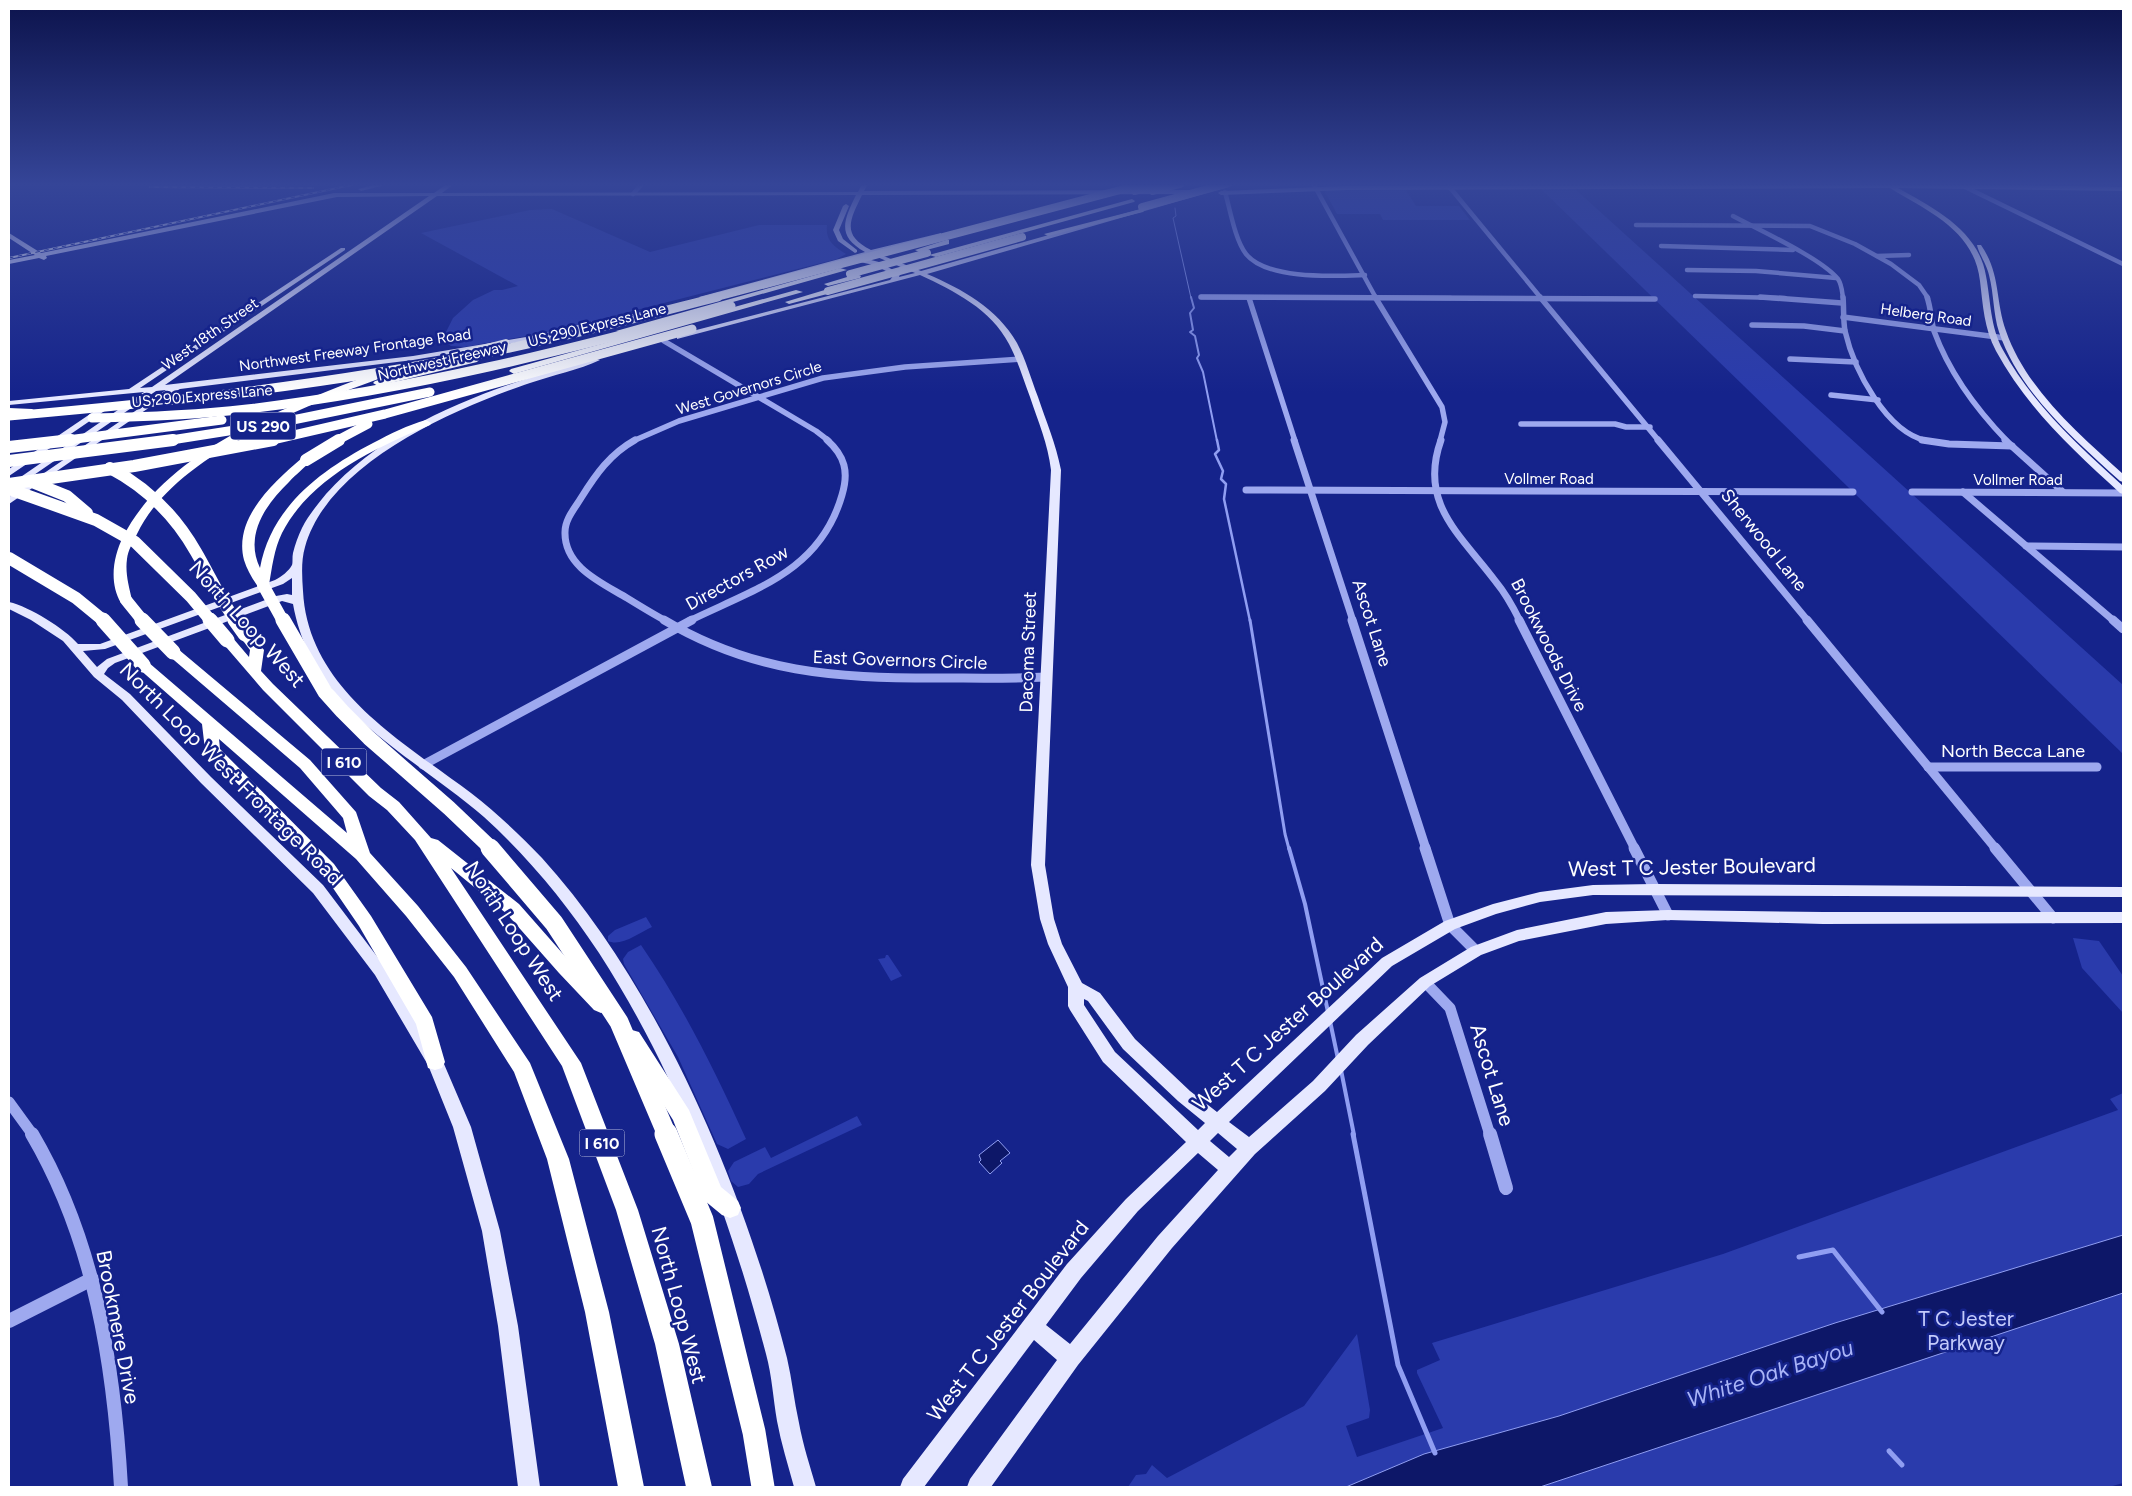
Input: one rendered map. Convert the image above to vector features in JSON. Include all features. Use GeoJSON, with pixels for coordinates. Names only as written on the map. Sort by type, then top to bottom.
{"type":"FeatureCollection","features":[{"type":"Feature","properties":{"kind":"highway"},"geometry":{"type":"LineString","coordinates":[[9,416],[236,393],[387,370],[492,351],[617,323],[879,254]]}},
{"type":"Feature","properties":{"kind":"highway","name":"Northwest Freeway"},"geometry":{"type":"LineString","coordinates":[[9,447],[202,423],[286,409],[427,381],[552,350],[843,270],[922,254]]}},
{"type":"Feature","properties":{"kind":"highway","name":"US 290 Express Lane"},"geometry":{"type":"LineString","coordinates":[[9,416],[80,419],[206,412],[285,404],[369,390],[499,364],[609,339],[923,254]]}},
{"type":"Feature","properties":{"kind":"highway","name":"Northwest Freeway"},"geometry":{"type":"LineString","coordinates":[[514,372],[857,276],[924,254]]}},
{"type":"Feature","properties":{"kind":"highway"},"geometry":{"type":"LineString","coordinates":[[9,484],[206,454],[334,426],[417,405],[962,254]]}},
{"type":"Feature","properties":{"kind":"highway"},"geometry":{"type":"LineString","coordinates":[[828,291],[977,254]]}},
{"type":"Feature","properties":{"kind":"highway"},"geometry":{"type":"LineString","coordinates":[[279,417],[348,392],[411,375],[671,316]]}},
{"type":"Feature","properties":{"kind":"highway"},"geometry":{"type":"LineString","coordinates":[[362,855],[350,816],[304,764],[173,652],[136,614],[126,600],[120,573],[121,553],[130,531],[145,509],[180,475],[252,429],[326,395],[398,369],[506,342]]}},
{"type":"Feature","properties":{"kind":"highway"},"geometry":{"type":"LineString","coordinates":[[514,372],[388,414],[331,444],[306,460],[272,492],[258,512],[248,543],[250,560],[309,667],[325,692],[342,712],[369,738],[449,808],[495,852],[554,923],[619,1022],[702,1220],[754,1432],[763,1487]]}},
{"type":"Feature","properties":{"kind":"highway","name":"US 290"},"geometry":{"type":"LineString","coordinates":[[9,462],[139,446],[260,427],[514,372]]}},
{"type":"Feature","properties":{"kind":"highway"},"geometry":{"type":"LineString","coordinates":[[9,462],[135,457],[225,449],[270,442],[391,416],[550,373]]}},
{"type":"Feature","properties":{"kind":"highway"},"geometry":{"type":"LineString","coordinates":[[9,411],[120,417]]}},
{"type":"Feature","properties":{"kind":"highway"},"geometry":{"type":"LineString","coordinates":[[263,585],[271,545],[277,531],[303,497],[323,479],[369,449],[426,422]]}},
{"type":"Feature","properties":{"kind":"highway"},"geometry":{"type":"LineString","coordinates":[[9,436],[94,460],[125,476],[152,494],[176,518],[215,590],[257,650],[254,672]]}},
{"type":"Feature","properties":{"kind":"highway"},"geometry":{"type":"LineString","coordinates":[[9,473],[67,496],[96,520]]}},
{"type":"Feature","properties":{"kind":"highway","name":"I 610"},"geometry":{"type":"LineString","coordinates":[[9,489],[96,520]]}},
{"type":"Feature","properties":{"kind":"highway","name":"North Loop West"},"geometry":{"type":"LineString","coordinates":[[96,520],[135,542],[191,597],[254,672],[375,792],[394,806],[421,836],[571,1063],[627,1210],[667,1344],[699,1487]]}},
{"type":"Feature","properties":{"kind":"highway","name":"I 610"},"geometry":{"type":"LineString","coordinates":[[9,558],[76,598],[102,619],[143,665],[362,855],[412,911],[460,972],[523,1069],[558,1159],[597,1312],[631,1487]]}},
{"type":"Feature","properties":{"kind":"highway"},"geometry":{"type":"LineString","coordinates":[[209,722],[213,750],[328,868],[365,921],[425,1022],[435,1062]]}},
{"type":"Feature","properties":{"kind":"highway"},"geometry":{"type":"LineString","coordinates":[[421,836],[513,909],[565,968],[629,1033],[682,1116],[713,1194],[730,1208]]}},
{"type":"Feature","properties":{"kind":"main road"},"geometry":{"type":"LineString","coordinates":[[24,254],[32,260]]}},
{"type":"Feature","properties":{"kind":"main road"},"geometry":{"type":"LineString","coordinates":[[38,254],[43,257]]}},
{"type":"Feature","properties":{"kind":"main road"},"geometry":{"type":"LineString","coordinates":[[9,266],[58,254]]}},
{"type":"Feature","properties":{"kind":"main road","name":"West 18th Street"},"geometry":{"type":"LineString","coordinates":[[9,473],[335,254]]}},
{"type":"Feature","properties":{"kind":"main road","name":"West 18th Street"},"geometry":{"type":"LineString","coordinates":[[9,489],[211,348],[350,254]]}},
{"type":"Feature","properties":{"kind":"main road","name":"Dacoma Street"},"geometry":{"type":"LineString","coordinates":[[862,254],[917,274]]}},
{"type":"Feature","properties":{"kind":"main road","name":"Northwest Freeway Frontage Road"},"geometry":{"type":"LineString","coordinates":[[9,403],[193,385],[413,358],[506,342],[592,324],[862,254]]}},
{"type":"Feature","properties":{"kind":"main road","name":"Dacoma Street"},"geometry":{"type":"LineString","coordinates":[[874,254],[967,299],[1010,338],[1020,359],[1054,452],[1056,470],[1038,865],[1041,893],[1055,944],[1076,987],[1076,1006],[1109,1057],[1197,1141],[1230,1169]]}},
{"type":"Feature","properties":{"kind":"main road"},"geometry":{"type":"LineString","coordinates":[[805,1487],[788,1423],[777,1360],[753,1276],[730,1208],[688,1103],[662,1049],[594,934],[557,886],[486,812],[400,748],[349,702],[323,667],[300,618],[296,601],[299,548],[308,524],[321,505],[362,464],[395,440],[426,422],[479,398],[550,373],[664,341],[884,284],[989,254]]}},
{"type":"Feature","properties":{"kind":"main road"},"geometry":{"type":"LineString","coordinates":[[1976,254],[1983,274],[1988,322],[1992,336],[2009,367],[2032,400],[2072,443],[2123,492]]}},
{"type":"Feature","properties":{"kind":"main road"},"geometry":{"type":"LineString","coordinates":[[1984,254],[1990,264],[1993,275],[1996,303],[2005,338],[2021,369],[2044,400],[2085,444],[2123,479]]}},
{"type":"Feature","properties":{"kind":"main road"},"geometry":{"type":"LineString","coordinates":[[9,262],[32,260]]}},
{"type":"Feature","properties":{"kind":"main road"},"geometry":{"type":"LineString","coordinates":[[800,271],[851,260],[863,260],[898,275],[884,284]]}},
{"type":"Feature","properties":{"kind":"main road"},"geometry":{"type":"LineString","coordinates":[[320,264],[336,264]]}},
{"type":"Feature","properties":{"kind":"main road"},"geometry":{"type":"LineString","coordinates":[[1983,274],[1993,275]]}},
{"type":"Feature","properties":{"kind":"main road"},"geometry":{"type":"LineString","coordinates":[[278,292],[294,292]]}},
{"type":"Feature","properties":{"kind":"main road"},"geometry":{"type":"LineString","coordinates":[[1986,302],[1996,303]]}},
{"type":"Feature","properties":{"kind":"main road"},"geometry":{"type":"LineString","coordinates":[[240,318],[256,318]]}},
{"type":"Feature","properties":{"kind":"main road"},"geometry":{"type":"LineString","coordinates":[[195,348],[211,348]]}},
{"type":"Feature","properties":{"kind":"main road"},"geometry":{"type":"LineString","coordinates":[[2009,367],[2021,369]]}},
{"type":"Feature","properties":{"kind":"main road"},"geometry":{"type":"LineString","coordinates":[[172,377],[176,382],[193,385]]}},
{"type":"Feature","properties":{"kind":"main road"},"geometry":{"type":"LineString","coordinates":[[9,501],[163,394],[193,385]]}},
{"type":"Feature","properties":{"kind":"main road"},"geometry":{"type":"LineString","coordinates":[[9,462],[91,406],[93,399],[79,396]]}},
{"type":"Feature","properties":{"kind":"main road"},"geometry":{"type":"LineString","coordinates":[[2032,400],[2044,400]]}},
{"type":"Feature","properties":{"kind":"main road"},"geometry":{"type":"LineString","coordinates":[[2072,443],[2085,444]]}},
{"type":"Feature","properties":{"kind":"main road"},"geometry":{"type":"LineString","coordinates":[[74,648],[101,648],[270,585],[286,578],[297,565]]}},
{"type":"Feature","properties":{"kind":"main road"},"geometry":{"type":"LineString","coordinates":[[98,675],[103,666],[120,658],[280,598],[287,597],[296,601]]}},
{"type":"Feature","properties":{"kind":"main road","name":"North Loop West Frontage Road"},"geometry":{"type":"LineString","coordinates":[[9,605],[35,618],[67,639],[98,675],[126,697],[318,889],[380,971],[435,1062],[462,1128],[491,1231],[508,1326],[529,1487]]}},
{"type":"Feature","properties":{"kind":"main road","name":"West T C Jester Boulevard"},"geometry":{"type":"LineString","coordinates":[[911,1487],[1074,1271],[1132,1205],[1308,1035],[1388,962],[1450,925],[1493,909],[1540,897],[1593,890],[2031,890],[2123,892]]}},
{"type":"Feature","properties":{"kind":"main road"},"geometry":{"type":"LineString","coordinates":[[978,1487],[1071,1358],[1165,1242],[1248,1148],[1319,1086],[1362,1040],[1425,982],[1476,951],[1517,936],[1606,918],[1668,915],[1823,918],[2123,918]]}},
{"type":"Feature","properties":{"kind":"main road"},"geometry":{"type":"LineString","coordinates":[[1076,987],[1094,997],[1129,1044],[1194,1105],[1248,1148]]}},
{"type":"Feature","properties":{"kind":"main road"},"geometry":{"type":"LineString","coordinates":[[1032,1326],[1071,1358]]}},
{"type":"Feature","properties":{"kind":"street"},"geometry":{"type":"LineString","coordinates":[[1246,254],[1257,263],[1284,271],[1306,274],[1364,276]]}},
{"type":"Feature","properties":{"kind":"street","name":"Brookwoods Drive"},"geometry":{"type":"LineString","coordinates":[[1352,254],[1376,298],[1440,402],[1445,416],[1444,427],[1434,454],[1432,473],[1435,491],[1446,516],[1458,534],[1508,596],[1668,915]]}},
{"type":"Feature","properties":{"kind":"street","name":"Sherwood Lane"},"geometry":{"type":"LineString","coordinates":[[1506,254],[2053,918]]}},
{"type":"Feature","properties":{"kind":"street"},"geometry":{"type":"LineString","coordinates":[[1800,254],[1826,268],[1836,278],[1840,286],[1845,331],[1856,362],[1878,400],[1897,427],[1913,437],[1937,443],[2012,446]]}},
{"type":"Feature","properties":{"kind":"street"},"geometry":{"type":"LineString","coordinates":[[1873,254],[1900,269],[1920,285],[1928,299],[1934,329],[1943,352],[1967,394],[2029,464],[2063,492]]}},
{"type":"Feature","properties":{"kind":"street"},"geometry":{"type":"LineString","coordinates":[[2102,254],[2123,264]]}},
{"type":"Feature","properties":{"kind":"street"},"geometry":{"type":"LineString","coordinates":[[1877,256],[1909,255]]}},
{"type":"Feature","properties":{"kind":"street"},"geometry":{"type":"LineString","coordinates":[[1687,270],[1756,271],[1836,278]]}},
{"type":"Feature","properties":{"kind":"street"},"geometry":{"type":"LineString","coordinates":[[1695,296],[1772,296],[1842,303]]}},
{"type":"Feature","properties":{"kind":"street"},"geometry":{"type":"LineString","coordinates":[[1201,298],[1654,299]]}},
{"type":"Feature","properties":{"kind":"street","name":"Ascot Lane"},"geometry":{"type":"LineString","coordinates":[[1249,298],[1450,925],[1476,951]]}},
{"type":"Feature","properties":{"kind":"street","name":"Helberg Road"},"geometry":{"type":"LineString","coordinates":[[1843,317],[2005,338]]}},
{"type":"Feature","properties":{"kind":"street"},"geometry":{"type":"LineString","coordinates":[[1752,325],[1804,326],[1845,331]]}},
{"type":"Feature","properties":{"kind":"street","name":"Directors Row"},"geometry":{"type":"LineString","coordinates":[[423,765],[678,627],[766,583],[797,563],[817,546],[829,530],[844,488],[846,474],[844,461],[839,452],[826,439],[664,341]]}},
{"type":"Feature","properties":{"kind":"street","name":"West Governors Circle"},"geometry":{"type":"LineString","coordinates":[[594,478],[608,460],[629,444],[647,434],[686,419],[794,385],[864,371],[1020,359]]}},
{"type":"Feature","properties":{"kind":"street"},"geometry":{"type":"LineString","coordinates":[[1790,359],[1856,362]]}},
{"type":"Feature","properties":{"kind":"street"},"geometry":{"type":"LineString","coordinates":[[1831,396],[1878,400]]}},
{"type":"Feature","properties":{"kind":"street"},"geometry":{"type":"LineString","coordinates":[[1521,424],[1616,424],[1626,427],[1650,427]]}},
{"type":"Feature","properties":{"kind":"street"},"geometry":{"type":"LineString","coordinates":[[1576,424],[1583,433]]}},
{"type":"Feature","properties":{"kind":"street","name":"East Governors Circle"},"geometry":{"type":"LineString","coordinates":[[594,478],[566,524],[567,548],[575,562],[599,582],[678,627],[724,650],[766,664],[797,671],[844,676],[892,678],[1046,677]]}},
{"type":"Feature","properties":{"kind":"street","name":"Vollmer Road"},"geometry":{"type":"LineString","coordinates":[[1246,490],[1853,492]]}},
{"type":"Feature","properties":{"kind":"street","name":"Vollmer Road"},"geometry":{"type":"LineString","coordinates":[[1912,492],[2123,492]]}},
{"type":"Feature","properties":{"kind":"street"},"geometry":{"type":"LineString","coordinates":[[1963,492],[2123,629]]}},
{"type":"Feature","properties":{"kind":"street"},"geometry":{"type":"LineString","coordinates":[[2026,546],[2123,547]]}},
{"type":"Feature","properties":{"kind":"street","name":"North Becca Lane"},"geometry":{"type":"LineString","coordinates":[[1928,766],[2096,767]]}},
{"type":"Feature","properties":{"kind":"street","name":"Ascot Lane"},"geometry":{"type":"LineString","coordinates":[[1425,982],[1450,1008],[1458,1026],[1506,1188]]}},
{"type":"Feature","properties":{"kind":"street","name":"Brookmere Drive"},"geometry":{"type":"LineString","coordinates":[[9,1102],[37,1142],[66,1198],[92,1279],[108,1359],[120,1450],[121,1487]]}},
{"type":"Feature","properties":{"kind":"street"},"geometry":{"type":"LineString","coordinates":[[9,1321],[92,1279]]}},
{"type":"Feature","properties":{"kind":"green space"},"geometry":{"type":"Polygon","coordinates":[[[459,254],[846,254],[837,259],[550,332],[464,347],[451,346],[442,340],[453,318],[473,300],[494,290],[518,286],[459,254]]]}},
{"type":"Feature","properties":{"kind":"green space"},"geometry":{"type":"Polygon","coordinates":[[[1608,254],[1647,254],[2123,685],[2123,754],[1608,254]]]}},
{"type":"Feature","properties":{"kind":"green space"},"geometry":{"type":"Polygon","coordinates":[[[646,917],[652,927],[624,941],[608,941],[608,936],[615,930],[646,917]]]}},
{"type":"Feature","properties":{"kind":"green space"},"geometry":{"type":"Polygon","coordinates":[[[2073,938],[2099,941],[2123,976],[2123,1013],[2082,968],[2073,938]]]}},
{"type":"Feature","properties":{"kind":"green space"},"geometry":{"type":"Polygon","coordinates":[[[641,945],[671,991],[698,1039],[746,1139],[728,1149],[717,1144],[678,1057],[624,964],[623,959],[628,952],[641,945]]]}},
{"type":"Feature","properties":{"kind":"green space"},"geometry":{"type":"Polygon","coordinates":[[[888,955],[902,976],[891,981],[878,959],[885,958],[888,955]]]}},
{"type":"Feature","properties":{"kind":"green space","name":"T C Jester Parkway"},"geometry":{"type":"Polygon","coordinates":[[[2123,1093],[2123,1483],[2109,1487],[1128,1487],[1136,1475],[1146,1474],[1152,1465],[1167,1478],[1304,1406],[1357,1334],[1370,1410],[1369,1418],[1346,1426],[1357,1457],[1443,1428],[1417,1373],[1417,1370],[1440,1360],[1432,1343],[1723,1254],[2118,1110],[2110,1099],[2123,1093]]]}},
{"type":"Feature","properties":{"kind":"green space"},"geometry":{"type":"Polygon","coordinates":[[[857,1116],[862,1125],[758,1174],[749,1184],[738,1187],[731,1181],[728,1171],[734,1162],[765,1147],[771,1158],[857,1116]]]}},
{"type":"Feature","properties":{"kind":"water"},"geometry":{"type":"Polygon","coordinates":[[[998,1140],[1010,1153],[1000,1161],[1002,1163],[990,1174],[979,1162],[981,1160],[979,1155],[998,1140]]]}},
{"type":"Feature","properties":{"kind":"water","name":"White Oak Bayou"},"geometry":{"type":"Polygon","coordinates":[[[2123,1235],[2123,1293],[1540,1487],[1346,1487],[1424,1454],[1559,1416],[1835,1323],[2123,1235]]]}},
{"type":"Feature","properties":{"kind":"waterway"},"geometry":{"type":"LineString","coordinates":[[1181,254],[1191,298]]}},
{"type":"Feature","properties":{"kind":"waterway"},"geometry":{"type":"LineString","coordinates":[[1191,297],[1194,308],[1190,313],[1193,330],[1190,332],[1195,336],[1199,355],[1197,358],[1203,372],[1217,441]]}},
{"type":"Feature","properties":{"kind":"waterway"},"geometry":{"type":"LineString","coordinates":[[1217,440],[1219,450],[1215,454],[1223,471],[1221,479],[1226,484],[1224,499],[1250,621]]}},
{"type":"Feature","properties":{"kind":"waterway"},"geometry":{"type":"LineString","coordinates":[[1250,620],[1289,849]]}},
{"type":"Feature","properties":{"kind":"waterway"},"geometry":{"type":"LineString","coordinates":[[1289,848],[1305,904],[1328,1012]]}},
{"type":"Feature","properties":{"kind":"waterway"},"geometry":{"type":"LineString","coordinates":[[1330,1021],[1338,1059]]}},
{"type":"Feature","properties":{"kind":"waterway"},"geometry":{"type":"LineString","coordinates":[[1341,1070],[1354,1135]]}},
{"type":"Feature","properties":{"kind":"waterway"},"geometry":{"type":"LineString","coordinates":[[1353,1134],[1398,1365],[1435,1453]]}},
{"type":"Feature","properties":{"kind":"waterway"},"geometry":{"type":"LineString","coordinates":[[1799,1257],[1833,1250],[1882,1312]]}},
{"type":"Feature","properties":{"kind":"waterway"},"geometry":{"type":"LineString","coordinates":[[1889,1451],[1902,1465]]}},
{"type":"Feature","properties":{"kind":"railway"},"geometry":{"type":"LineString","coordinates":[[9,258],[29,254]]}}]}
